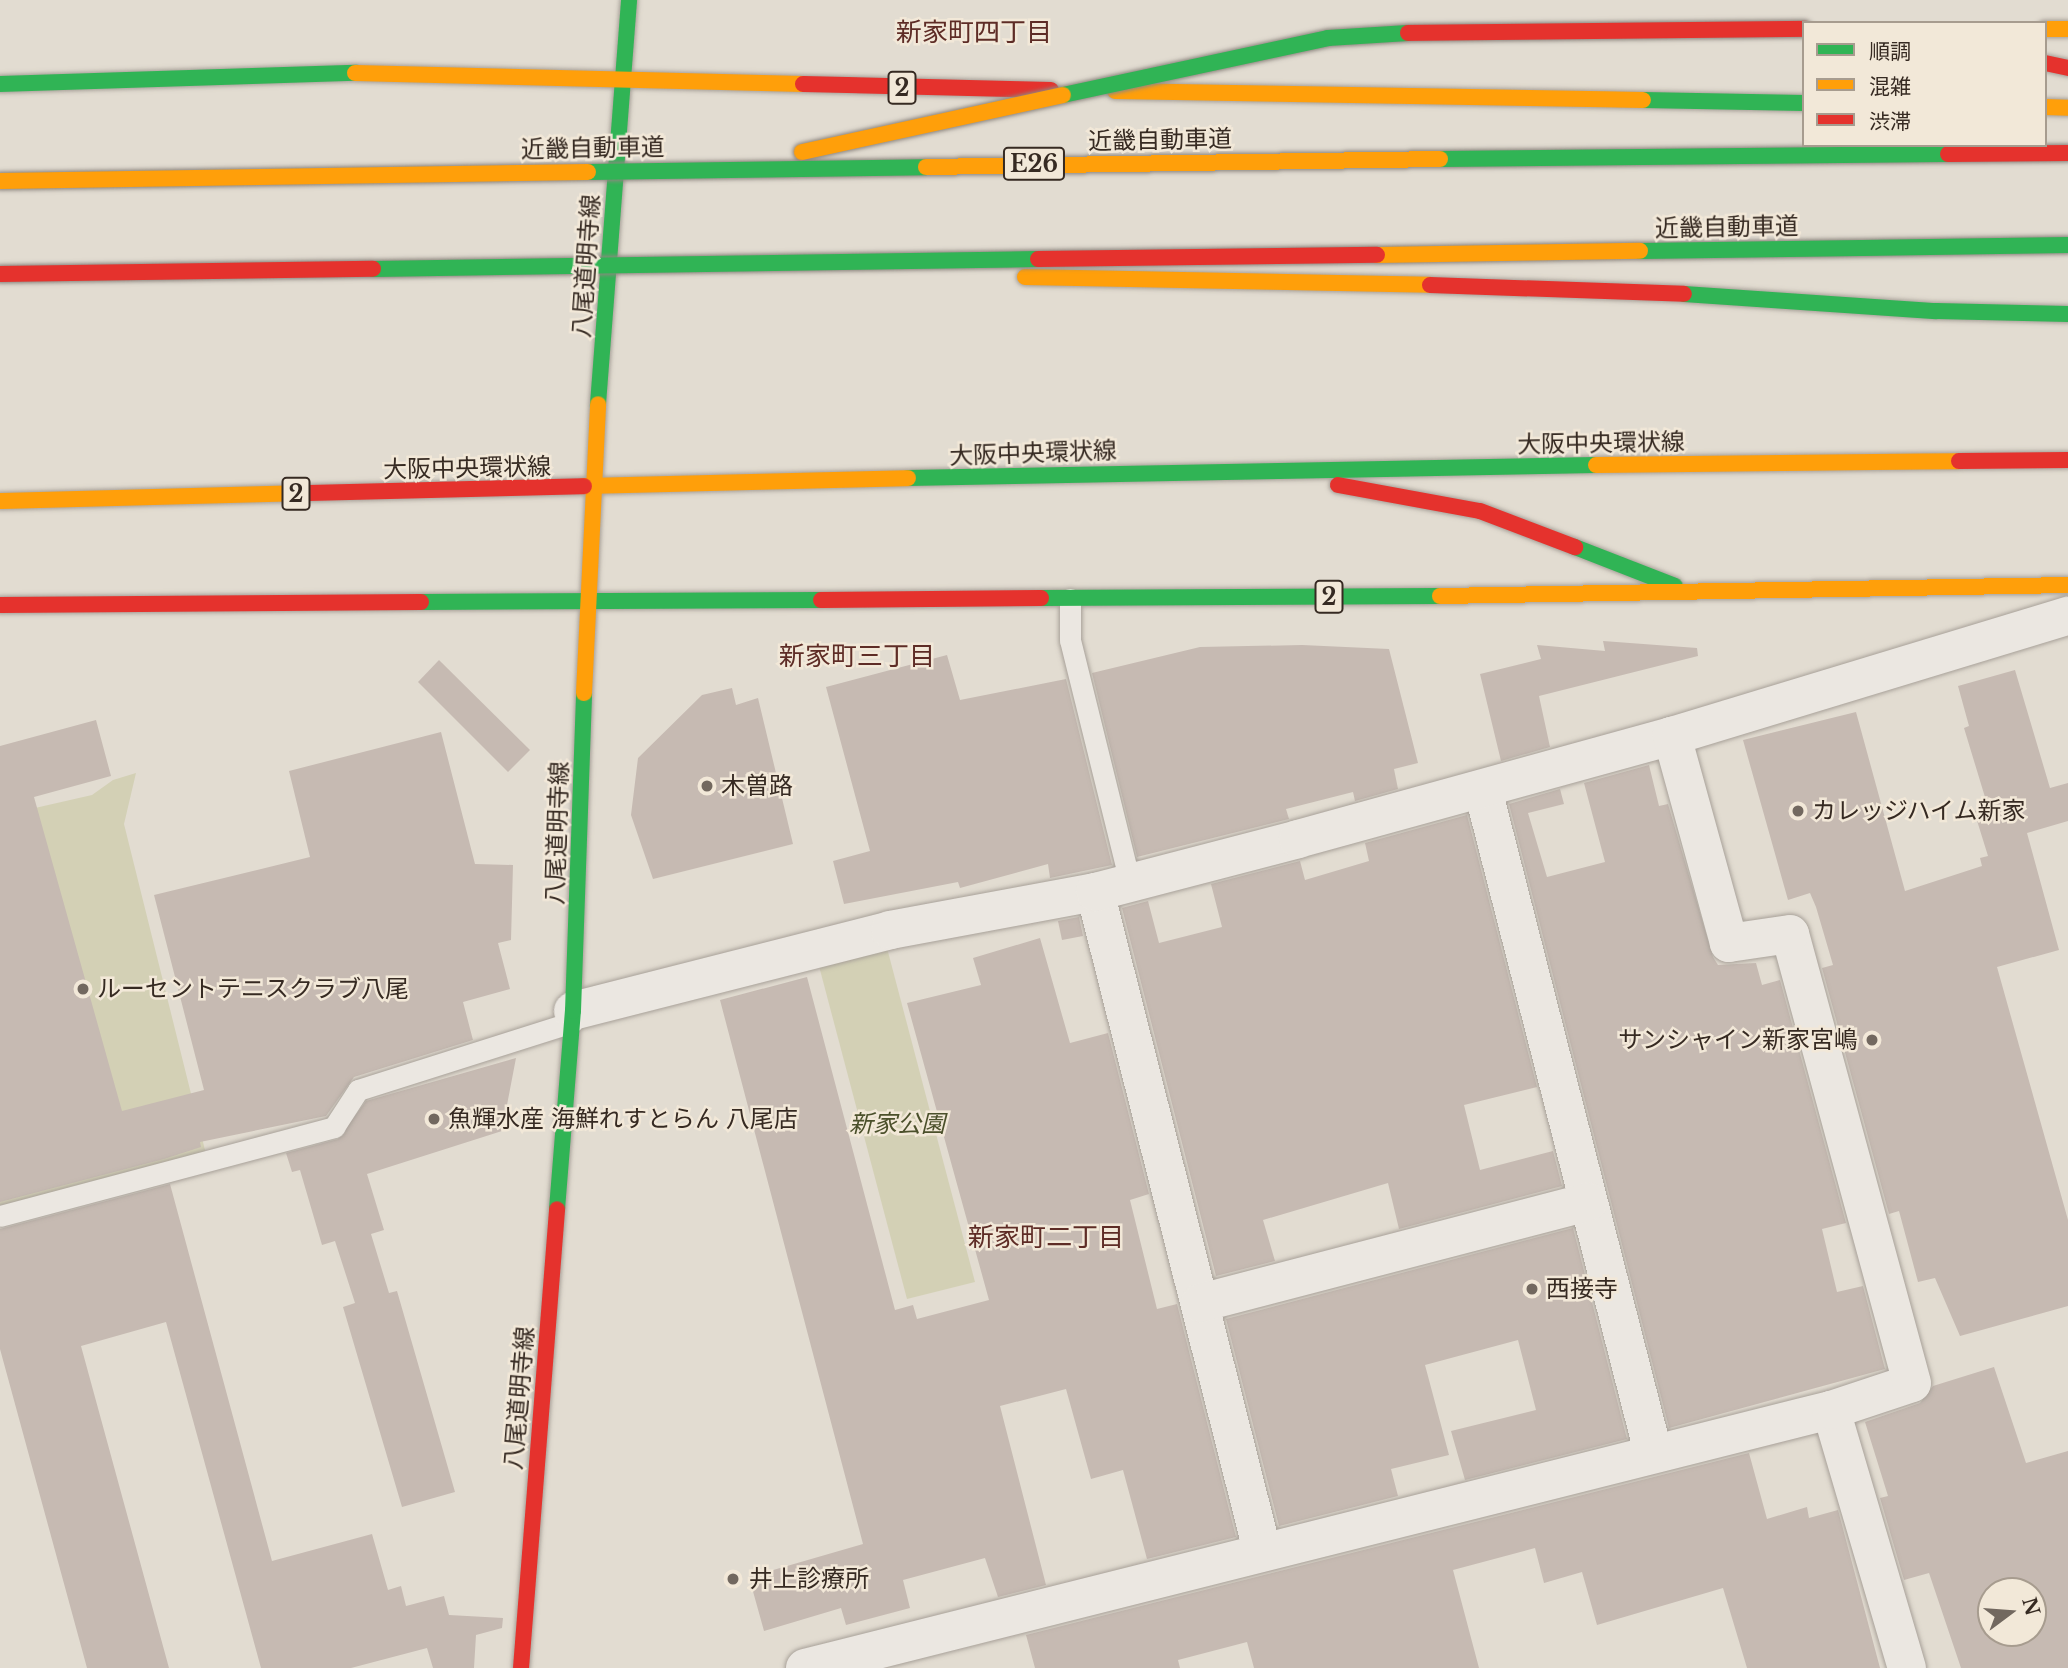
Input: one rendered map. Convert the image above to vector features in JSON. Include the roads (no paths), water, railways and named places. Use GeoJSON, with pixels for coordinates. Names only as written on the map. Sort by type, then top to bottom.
{"type":"FeatureCollection","features":[{"type":"Feature","properties":{"kind":"main road","name":"八尾道明寺線"},"geometry":{"type":"LineString","coordinates":[[521,1668],[572,1017],[590,602],[591,488],[629,0]]}},
{"type":"Feature","properties":{"kind":"main road"},"geometry":{"type":"LineString","coordinates":[[724,169],[1328,38],[1413,33],[1802,29]]}},
{"type":"Feature","properties":{"kind":"main road"},"geometry":{"type":"LineString","coordinates":[[2047,29],[2068,29]]}},
{"type":"Feature","properties":{"kind":"main road"},"geometry":{"type":"LineString","coordinates":[[2047,63],[2068,68]]}},
{"type":"Feature","properties":{"kind":"main road","name":"2"},"geometry":{"type":"LineString","coordinates":[[0,84],[292,72],[623,83],[1802,103]]}},
{"type":"Feature","properties":{"kind":"main road"},"geometry":{"type":"LineString","coordinates":[[2047,107],[2068,108]]}},
{"type":"Feature","properties":{"kind":"main road","name":"近畿自動車道"},"geometry":{"type":"LineString","coordinates":[[0,181],[724,169],[2068,153]]}},
{"type":"Feature","properties":{"kind":"main road","name":"近畿自動車道"},"geometry":{"type":"LineString","coordinates":[[0,274],[2068,245]]}},
{"type":"Feature","properties":{"kind":"main road"},"geometry":{"type":"LineString","coordinates":[[808,262],[1033,277],[1602,288],[1936,311],[2068,314]]}},
{"type":"Feature","properties":{"kind":"main road","name":"大阪中央環状線"},"geometry":{"type":"LineString","coordinates":[[0,501],[1253,469],[2068,460]]}},
{"type":"Feature","properties":{"kind":"main road"},"geometry":{"type":"LineString","coordinates":[[1253,469],[1480,511],[1696,594]]}},
{"type":"Feature","properties":{"kind":"main road"},"geometry":{"type":"LineString","coordinates":[[0,518],[145,497]]}},
{"type":"Feature","properties":{"kind":"main road","name":"2"},"geometry":{"type":"LineString","coordinates":[[0,605],[1696,594],[2068,585]]}},
{"type":"Feature","properties":{"kind":"street"},"geometry":{"type":"LineString","coordinates":[[572,1017],[890,930],[1112,888],[1483,790],[1672,736],[2068,616]]}},
{"type":"Feature","properties":{"kind":"street"},"geometry":{"type":"LineString","coordinates":[[805,1668],[1262,1550],[1831,1410],[1912,1383],[1790,934],[1729,943],[1672,736]]}},
{"type":"Feature","properties":{"kind":"street"},"geometry":{"type":"LineString","coordinates":[[1483,790],[1653,1452]]}},
{"type":"Feature","properties":{"kind":"street"},"geometry":{"type":"LineString","coordinates":[[1112,888],[1200,1303],[1262,1550]]}},
{"type":"Feature","properties":{"kind":"street"},"geometry":{"type":"LineString","coordinates":[[1200,1303],[1588,1202]]}},
{"type":"Feature","properties":{"kind":"street"},"geometry":{"type":"LineString","coordinates":[[1831,1410],[1907,1668]]}},
{"type":"Feature","properties":{"kind":"lane"},"geometry":{"type":"LineString","coordinates":[[1070,599],[1070,640],[1112,888]]}},
{"type":"Feature","properties":{"kind":"lane"},"geometry":{"type":"LineString","coordinates":[[0,1216],[334,1127],[358,1090],[572,1017]]}},
{"type":"Feature","properties":{"kind":"place","name":"木曽路"},"geometry":{"type":"Point","coordinates":[707,786]}},
{"type":"Feature","properties":{"kind":"place","name":"カレッジハイム新家"},"geometry":{"type":"Point","coordinates":[1798,811]}},
{"type":"Feature","properties":{"kind":"place","name":"ルーセントテニスクラブ八尾"},"geometry":{"type":"Point","coordinates":[83,989]}},
{"type":"Feature","properties":{"kind":"place","name":"サンシャイン新家宮嶋"},"geometry":{"type":"Point","coordinates":[1872,1040]}},
{"type":"Feature","properties":{"kind":"place","name":"魚輝水産 海鮮れすとらん 八尾店"},"geometry":{"type":"Point","coordinates":[434,1119]}},
{"type":"Feature","properties":{"kind":"place","name":"西接寺"},"geometry":{"type":"Point","coordinates":[1532,1289]}},
{"type":"Feature","properties":{"kind":"place","name":"井上診療所"},"geometry":{"type":"Point","coordinates":[733,1579]}},
{"type":"Feature","properties":{"kind":"district","name":"新家町四丁目"},"geometry":{"type":"Point","coordinates":[974,33]}},
{"type":"Feature","properties":{"kind":"district","name":"新家町三丁目"},"geometry":{"type":"Point","coordinates":[857,657]}},
{"type":"Feature","properties":{"kind":"district","name":"新家町二丁目"},"geometry":{"type":"Point","coordinates":[1046,1238]}},
{"type":"Feature","properties":{"kind":"park label","name":"新家公園"},"geometry":{"type":"Point","coordinates":[897,1124]}}]}
